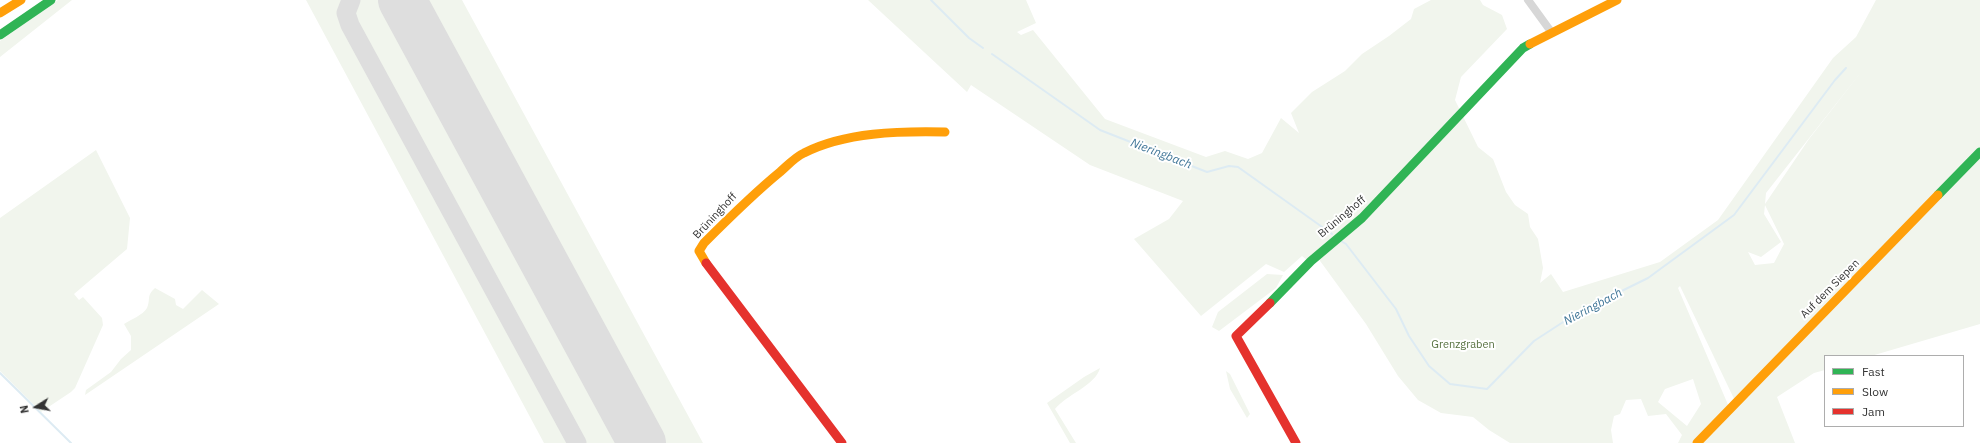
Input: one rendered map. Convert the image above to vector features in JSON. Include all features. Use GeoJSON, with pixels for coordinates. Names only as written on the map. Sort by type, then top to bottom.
{"type":"FeatureCollection","features":[{"type":"Feature","properties":{"kind":"main road"},"geometry":{"type":"LineString","coordinates":[[0,14],[21,0]]}},
{"type":"Feature","properties":{"kind":"main road"},"geometry":{"type":"LineString","coordinates":[[0,35],[51,0]]}},
{"type":"Feature","properties":{"kind":"main road","name":"Brüninghoff"},"geometry":{"type":"LineString","coordinates":[[1296,443],[1236,336],[1302,268],[1331,241],[1362,218],[1523,48],[1617,0]]}},
{"type":"Feature","properties":{"kind":"main road","name":"Brüninghoff"},"geometry":{"type":"LineString","coordinates":[[842,443],[702,258],[699,251],[704,243],[750,197],[803,153],[845,139],[869,135],[907,131],[946,132]]}},
{"type":"Feature","properties":{"kind":"main road","name":"Auf dem Siepen"},"geometry":{"type":"LineString","coordinates":[[1697,443],[1980,152]]}},
{"type":"Feature","properties":{"kind":"street"},"geometry":{"type":"LineString","coordinates":[[1528,0],[1552,34]]}},
{"type":"Feature","properties":{"kind":"green space"},"geometry":{"type":"Polygon","coordinates":[[[58,0],[72,0],[0,57],[0,41],[58,0]]]}},
{"type":"Feature","properties":{"kind":"green space"},"geometry":{"type":"Polygon","coordinates":[[[306,0],[346,0],[342,12],[344,23],[573,443],[544,443],[306,0]]]}},
{"type":"Feature","properties":{"kind":"green space"},"geometry":{"type":"Polygon","coordinates":[[[356,0],[389,0],[631,443],[582,443],[353,24],[351,11],[356,0]]]}},
{"type":"Feature","properties":{"kind":"green space"},"geometry":{"type":"Polygon","coordinates":[[[414,0],[462,0],[703,443],[655,443],[414,0]]]}},
{"type":"Feature","properties":{"kind":"green space","name":"Grenzgraben"},"geometry":{"type":"Polygon","coordinates":[[[868,0],[1026,0],[1036,23],[1017,32],[1021,35],[1033,30],[1105,119],[1206,157],[1225,151],[1248,159],[1262,153],[1281,118],[1299,133],[1291,113],[1312,92],[1345,71],[1362,54],[1411,19],[1414,9],[1431,0],[1480,0],[1483,5],[1502,15],[1507,29],[1461,77],[1455,100],[1478,147],[1493,159],[1506,192],[1515,205],[1528,214],[1530,227],[1538,239],[1543,268],[1540,283],[1551,274],[1563,292],[1660,262],[1718,220],[1833,58],[1856,37],[1876,0],[1980,0],[1980,324],[1874,355],[1824,355],[1824,370],[1814,373],[1777,397],[1795,443],[1703,443],[1737,405],[1680,286],[1678,288],[1729,407],[1693,443],[1678,443],[1682,435],[1666,414],[1648,416],[1641,399],[1626,400],[1620,414],[1614,416],[1611,430],[1613,443],[1510,443],[1489,430],[1473,417],[1441,413],[1418,400],[1398,376],[1366,324],[1315,254],[1308,261],[1302,256],[1284,272],[1266,264],[1201,316],[1134,239],[1169,219],[1183,201],[1090,165],[971,85],[967,92],[868,0]],[[1865,67],[1766,193],[1765,204],[1809,139],[1865,67]],[[1765,205],[1764,214],[1781,242],[1761,257],[1748,252],[1755,265],[1774,263],[1784,244],[1765,205]],[[1693,379],[1665,389],[1658,402],[1687,426],[1701,404],[1693,379]]]}},
{"type":"Feature","properties":{"kind":"green space"},"geometry":{"type":"Polygon","coordinates":[[[96,150],[130,218],[127,249],[74,294],[79,300],[83,297],[102,318],[103,325],[75,388],[41,412],[0,371],[0,218],[96,150]]]}},
{"type":"Feature","properties":{"kind":"green space"},"geometry":{"type":"Polygon","coordinates":[[[1267,274],[1283,275],[1276,288],[1219,331],[1212,327],[1218,312],[1267,274]]]}},
{"type":"Feature","properties":{"kind":"green space"},"geometry":{"type":"Polygon","coordinates":[[[155,288],[175,299],[176,305],[183,309],[202,290],[219,304],[85,395],[86,390],[111,372],[121,359],[131,350],[131,336],[124,324],[145,311],[151,293],[155,288]]]}},
{"type":"Feature","properties":{"kind":"green space"},"geometry":{"type":"Polygon","coordinates":[[[1100,368],[1093,380],[1066,399],[1055,409],[1076,443],[1070,443],[1047,403],[1084,377],[1100,368]]]}},
{"type":"Feature","properties":{"kind":"green space"},"geometry":{"type":"Polygon","coordinates":[[[1226,371],[1230,374],[1250,414],[1247,418],[1230,389],[1226,371]]]}},
{"type":"Feature","properties":{"kind":"waterway","name":"Nieringbach"},"geometry":{"type":"LineString","coordinates":[[931,0],[969,38],[983,48]]}},
{"type":"Feature","properties":{"kind":"waterway","name":"Nieringbach"},"geometry":{"type":"LineString","coordinates":[[992,54],[1100,130],[1207,172],[1229,166],[1238,167],[1332,234]]}},
{"type":"Feature","properties":{"kind":"waterway","name":"Nieringbach"},"geometry":{"type":"LineString","coordinates":[[1341,241],[1346,244],[1396,309],[1409,336],[1429,366],[1450,384],[1487,389],[1534,341],[1577,313],[1648,278],[1734,215],[1835,80],[1846,68]]}},
{"type":"Feature","properties":{"kind":"waterway"},"geometry":{"type":"LineString","coordinates":[[0,373],[71,443]]}},
{"type":"Feature","properties":{"kind":"taxiway"},"geometry":{"type":"LineString","coordinates":[[351,0],[346,13],[350,25],[577,443]]}},
{"type":"Feature","properties":{"kind":"runway"},"geometry":{"type":"LineString","coordinates":[[402,0],[642,443]]}},
{"type":"Feature","properties":{"kind":"traffic: fast"},"geometry":{"type":"LineString","coordinates":[[0,35],[51,0]]}},
{"type":"Feature","properties":{"kind":"traffic: fast"},"geometry":{"type":"LineString","coordinates":[[1270,303],[1311,261],[1362,218],[1523,48],[1530,44]]}},
{"type":"Feature","properties":{"kind":"traffic: fast"},"geometry":{"type":"LineString","coordinates":[[1938,195],[1980,152]]}},
{"type":"Feature","properties":{"kind":"traffic: slow"},"geometry":{"type":"LineString","coordinates":[[0,13],[21,0]]}},
{"type":"Feature","properties":{"kind":"traffic: slow"},"geometry":{"type":"LineString","coordinates":[[1530,44],[1617,0]]}},
{"type":"Feature","properties":{"kind":"traffic: slow"},"geometry":{"type":"LineString","coordinates":[[706,263],[699,251],[704,243],[732,215],[791,162],[801,155],[820,146],[837,141],[873,134],[945,132]]}},
{"type":"Feature","properties":{"kind":"traffic: slow"},"geometry":{"type":"LineString","coordinates":[[1697,443],[1938,195]]}},
{"type":"Feature","properties":{"kind":"traffic: jam"},"geometry":{"type":"LineString","coordinates":[[706,263],[842,443]]}},
{"type":"Feature","properties":{"kind":"traffic: jam"},"geometry":{"type":"LineString","coordinates":[[1270,303],[1236,336],[1296,443]]}}]}
